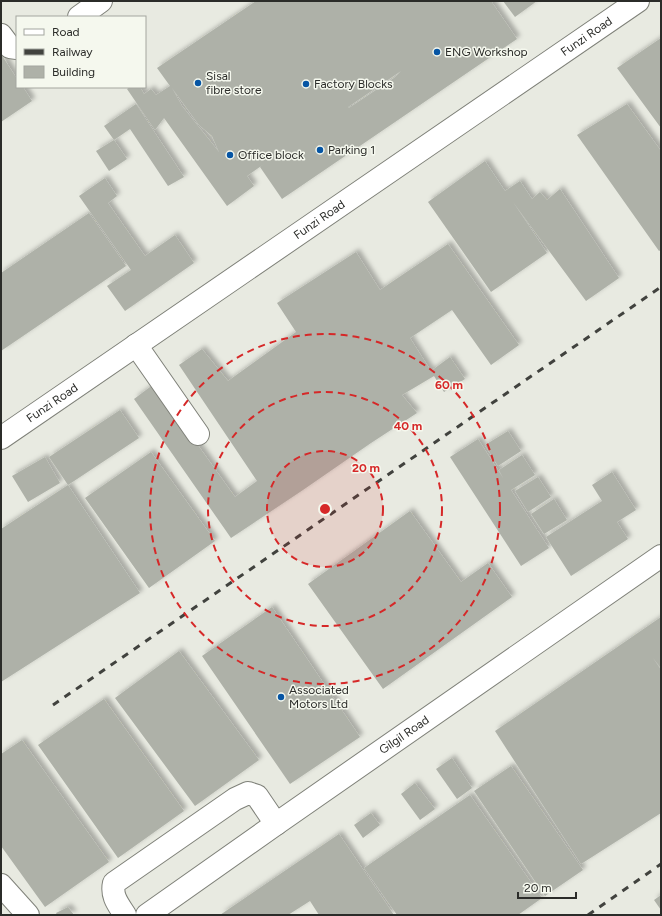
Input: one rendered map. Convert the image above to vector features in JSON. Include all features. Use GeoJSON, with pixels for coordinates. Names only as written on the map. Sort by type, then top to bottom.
{"type":"FeatureCollection","features":[{"type":"Feature","properties":{"kind":"lane"},"geometry":{"type":"LineString","coordinates":[[80,16],[101,1]]}},
{"type":"Feature","properties":{"kind":"lane","name":"Funzi Road"},"geometry":{"type":"LineString","coordinates":[[1,438],[638,1]]}},
{"type":"Feature","properties":{"kind":"lane"},"geometry":{"type":"LineString","coordinates":[[1,35],[10,47],[16,48]]}},
{"type":"Feature","properties":{"kind":"lane"},"geometry":{"type":"LineString","coordinates":[[136,345],[198,434]]}},
{"type":"Feature","properties":{"kind":"lane","name":"Gilgil Road"},"geometry":{"type":"LineString","coordinates":[[147,915],[661,556]]}},
{"type":"Feature","properties":{"kind":"lane"},"geometry":{"type":"LineString","coordinates":[[125,915],[112,892],[114,883],[235,799],[248,793],[257,796],[276,824]]}},
{"type":"Feature","properties":{"kind":"lane"},"geometry":{"type":"LineString","coordinates":[[1,885],[28,915]]}},
{"type":"Feature","properties":{"kind":"building"},"geometry":{"type":"Polygon","coordinates":[[[256,1],[491,1],[517,39],[282,199],[260,167],[264,164],[247,176],[254,186],[227,206],[164,118],[155,130],[127,89],[141,88],[144,94],[140,97],[151,89],[156,95],[170,86],[157,68],[256,1]],[[401,71],[348,107],[349,108],[394,78],[401,71]],[[172,88],[182,106],[219,152],[212,136],[199,125],[172,88]]]}},
{"type":"Feature","properties":{"kind":"building"},"geometry":{"type":"Polygon","coordinates":[[[503,1],[537,1],[515,17],[503,1]]]}},
{"type":"Feature","properties":{"kind":"building"},"geometry":{"type":"Polygon","coordinates":[[[661,38],[661,128],[617,68],[661,38]]]}},
{"type":"Feature","properties":{"kind":"building"},"geometry":{"type":"Polygon","coordinates":[[[1,54],[16,77],[16,88],[24,88],[32,101],[1,122],[1,54]]]}},
{"type":"Feature","properties":{"kind":"building"},"geometry":{"type":"Polygon","coordinates":[[[136,104],[184,177],[168,186],[130,129],[114,140],[104,126],[136,104]]]}},
{"type":"Feature","properties":{"kind":"building"},"geometry":{"type":"Polygon","coordinates":[[[627,104],[661,151],[661,250],[659,251],[577,135],[627,104]]]}},
{"type":"Feature","properties":{"kind":"building"},"geometry":{"type":"Polygon","coordinates":[[[114,140],[127,159],[109,171],[96,151],[114,140]]]}},
{"type":"Feature","properties":{"kind":"building"},"geometry":{"type":"Polygon","coordinates":[[[485,161],[505,191],[520,181],[532,199],[540,192],[547,200],[560,189],[619,278],[586,301],[513,202],[547,253],[491,292],[428,202],[485,161]]]}},
{"type":"Feature","properties":{"kind":"building"},"geometry":{"type":"Polygon","coordinates":[[[105,178],[117,196],[108,203],[145,256],[175,235],[194,263],[125,311],[107,286],[131,270],[79,196],[105,178]]]}},
{"type":"Feature","properties":{"kind":"building"},"geometry":{"type":"Polygon","coordinates":[[[89,213],[126,266],[1,351],[1,273],[89,213]]]}},
{"type":"Feature","properties":{"kind":"building"},"geometry":{"type":"Polygon","coordinates":[[[448,244],[519,345],[491,365],[452,310],[410,338],[431,371],[450,357],[465,379],[444,392],[434,376],[402,395],[417,413],[231,538],[134,399],[154,384],[235,497],[257,481],[179,365],[202,349],[228,381],[296,332],[277,303],[356,252],[380,290],[448,244]]]}},
{"type":"Feature","properties":{"kind":"building"},"geometry":{"type":"Polygon","coordinates":[[[120,410],[139,438],[68,485],[49,457],[120,410]]]}},
{"type":"Feature","properties":{"kind":"building"},"geometry":{"type":"Polygon","coordinates":[[[508,431],[521,451],[498,466],[485,445],[508,431]]]}},
{"type":"Feature","properties":{"kind":"building"},"geometry":{"type":"Polygon","coordinates":[[[478,439],[503,478],[499,470],[522,455],[535,475],[511,490],[549,548],[521,566],[450,457],[478,439]]]}},
{"type":"Feature","properties":{"kind":"building"},"geometry":{"type":"Polygon","coordinates":[[[151,452],[215,541],[149,588],[85,498],[151,452]]]}},
{"type":"Feature","properties":{"kind":"building"},"geometry":{"type":"Polygon","coordinates":[[[45,457],[60,483],[28,502],[12,476],[45,457]]]}},
{"type":"Feature","properties":{"kind":"building"},"geometry":{"type":"Polygon","coordinates":[[[612,472],[636,510],[617,522],[628,539],[571,576],[546,537],[602,501],[592,485],[612,472]]]}},
{"type":"Feature","properties":{"kind":"building"},"geometry":{"type":"Polygon","coordinates":[[[538,477],[551,497],[528,512],[515,491],[538,477]]]}},
{"type":"Feature","properties":{"kind":"building"},"geometry":{"type":"Polygon","coordinates":[[[68,485],[140,593],[1,682],[1,529],[68,485]]]}},
{"type":"Feature","properties":{"kind":"building"},"geometry":{"type":"Polygon","coordinates":[[[554,499],[567,520],[544,534],[531,514],[554,499]]]}},
{"type":"Feature","properties":{"kind":"building"},"geometry":{"type":"Polygon","coordinates":[[[410,511],[461,582],[488,563],[512,597],[383,689],[308,584],[410,511]]]}},
{"type":"Feature","properties":{"kind":"building","name":"Associated Motors Ltd"},"geometry":{"type":"Polygon","coordinates":[[[272,607],[360,737],[290,784],[202,656],[272,607]]]}},
{"type":"Feature","properties":{"kind":"building"},"geometry":{"type":"Polygon","coordinates":[[[661,617],[661,668],[653,658],[661,670],[661,813],[581,864],[495,731],[661,617]]]}},
{"type":"Feature","properties":{"kind":"building"},"geometry":{"type":"Polygon","coordinates":[[[179,651],[259,760],[195,806],[115,698],[179,651]]]}},
{"type":"Feature","properties":{"kind":"building"},"geometry":{"type":"Polygon","coordinates":[[[104,699],[184,811],[118,858],[38,745],[104,699]]]}},
{"type":"Feature","properties":{"kind":"building"},"geometry":{"type":"Polygon","coordinates":[[[22,740],[109,862],[45,907],[1,846],[1,754],[22,740]]]}},
{"type":"Feature","properties":{"kind":"building"},"geometry":{"type":"Polygon","coordinates":[[[452,758],[472,788],[457,799],[436,769],[452,758]]]}},
{"type":"Feature","properties":{"kind":"building"},"geometry":{"type":"Polygon","coordinates":[[[511,766],[583,870],[545,896],[474,791],[511,766]]]}},
{"type":"Feature","properties":{"kind":"building"},"geometry":{"type":"Polygon","coordinates":[[[415,783],[435,809],[420,820],[401,794],[415,783]]]}},
{"type":"Feature","properties":{"kind":"building"},"geometry":{"type":"Polygon","coordinates":[[[470,795],[542,898],[518,915],[397,915],[364,868],[470,795]]]}},
{"type":"Feature","properties":{"kind":"building"},"geometry":{"type":"Polygon","coordinates":[[[371,813],[380,825],[363,838],[354,825],[371,813]]]}},
{"type":"Feature","properties":{"kind":"building"},"geometry":{"type":"Polygon","coordinates":[[[339,834],[394,915],[319,915],[310,901],[288,915],[220,915],[339,834]]]}},
{"type":"Feature","properties":{"kind":"building"},"geometry":{"type":"Polygon","coordinates":[[[661,895],[661,910],[654,900],[661,895]]]}},
{"type":"Feature","properties":{"kind":"building"},"geometry":{"type":"Polygon","coordinates":[[[68,907],[74,915],[57,915],[56,913],[68,907]]]}},
{"type":"Feature","properties":{"kind":"railway"},"geometry":{"type":"LineString","coordinates":[[53,705],[661,287]]}},
{"type":"Feature","properties":{"kind":"railway"},"geometry":{"type":"LineString","coordinates":[[588,915],[661,864]]}},
{"type":"Feature","properties":{"kind":"place","name":"ENG Workshop"},"geometry":{"type":"Point","coordinates":[437,52]}},
{"type":"Feature","properties":{"kind":"place","name":"Sisal fibre store"},"geometry":{"type":"Point","coordinates":[198,83]}},
{"type":"Feature","properties":{"kind":"place","name":"Factory Blocks"},"geometry":{"type":"Point","coordinates":[306,84]}},
{"type":"Feature","properties":{"kind":"place","name":"Parking 1"},"geometry":{"type":"Point","coordinates":[320,150]}},
{"type":"Feature","properties":{"kind":"place","name":"Office block"},"geometry":{"type":"Point","coordinates":[230,155]}},
{"type":"Feature","properties":{"kind":"place","name":"Associated Motors Ltd"},"geometry":{"type":"Point","coordinates":[281,697]}}]}
